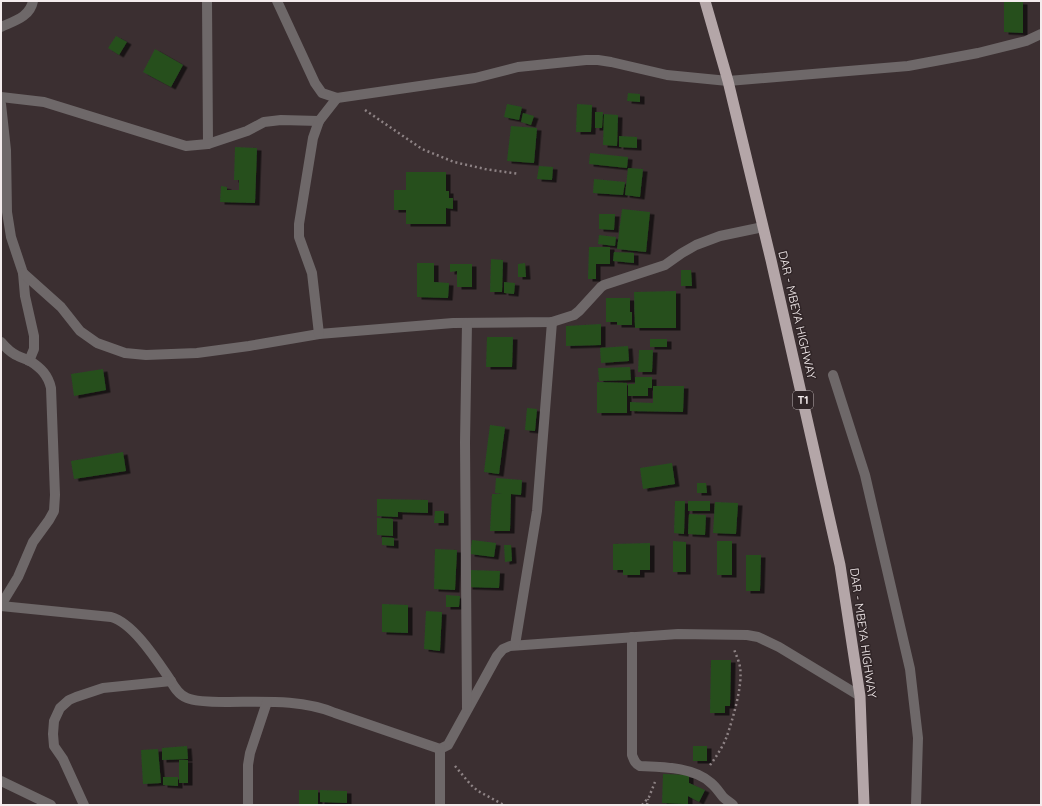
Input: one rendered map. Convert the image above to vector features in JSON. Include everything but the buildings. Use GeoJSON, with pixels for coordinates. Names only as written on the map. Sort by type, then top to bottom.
{"type":"FeatureCollection","features":[{"type":"Feature","properties":{"kind":"highway","name":"DAR - MBEYA HIGHWAY"},"geometry":{"type":"LineString","coordinates":[[705,1],[728,81],[763,227],[820,471],[840,565],[860,696],[864,805]]}},
{"type":"Feature","properties":{"kind":"street"},"geometry":{"type":"LineString","coordinates":[[1,27],[25,16],[30,10],[33,1]]}},
{"type":"Feature","properties":{"kind":"street"},"geometry":{"type":"LineString","coordinates":[[207,1],[208,144]]}},
{"type":"Feature","properties":{"kind":"street"},"geometry":{"type":"LineString","coordinates":[[277,1],[314,83],[322,93],[341,97],[475,78],[518,67],[598,60],[667,75],[728,81],[908,66],[978,53],[1026,41],[1041,34]]}},
{"type":"Feature","properties":{"kind":"street"},"geometry":{"type":"LineString","coordinates":[[1,97],[44,102],[186,146],[208,144],[247,131],[264,122],[281,120],[319,121]]}},
{"type":"Feature","properties":{"kind":"street"},"geometry":{"type":"LineString","coordinates":[[319,334],[312,273],[299,237],[299,224],[313,138],[319,121],[341,97]]}},
{"type":"Feature","properties":{"kind":"street"},"geometry":{"type":"LineString","coordinates":[[1,104],[6,150],[7,212],[11,237],[23,273],[25,296],[34,336],[34,349],[29,361]]}},
{"type":"Feature","properties":{"kind":"street"},"geometry":{"type":"LineString","coordinates":[[23,273],[60,307],[80,331],[98,343],[124,353],[146,355],[197,353],[319,334],[453,323],[552,322],[574,315],[604,285],[665,265],[696,245],[720,236],[763,227]]}},
{"type":"Feature","properties":{"kind":"street"},"geometry":{"type":"LineString","coordinates":[[515,645],[537,511],[552,322]]}},
{"type":"Feature","properties":{"kind":"street"},"geometry":{"type":"LineString","coordinates":[[467,323],[465,450],[467,710]]}},
{"type":"Feature","properties":{"kind":"street"},"geometry":{"type":"LineString","coordinates":[[1,342],[13,353],[29,361],[45,373],[49,380],[51,388],[55,470],[55,504],[54,511],[33,542],[18,576],[1,606],[115,618],[142,640],[181,695],[186,698],[218,702],[267,702],[312,706],[440,749],[448,745],[497,656],[503,649],[515,645],[678,634],[747,635],[758,637],[779,647],[860,696]]}},
{"type":"Feature","properties":{"kind":"street"},"geometry":{"type":"LineString","coordinates":[[833,375],[865,475],[910,669],[918,738],[916,805]]}},
{"type":"Feature","properties":{"kind":"street"},"geometry":{"type":"LineString","coordinates":[[632,637],[632,755],[634,762],[640,766],[662,767],[703,776],[712,783],[733,805]]}},
{"type":"Feature","properties":{"kind":"street"},"geometry":{"type":"LineString","coordinates":[[84,805],[63,759],[54,746],[54,721],[60,708],[69,700],[103,688],[171,681]]}},
{"type":"Feature","properties":{"kind":"street"},"geometry":{"type":"LineString","coordinates":[[248,805],[248,765],[250,753],[267,702]]}},
{"type":"Feature","properties":{"kind":"street"},"geometry":{"type":"LineString","coordinates":[[440,749],[440,805]]}},
{"type":"Feature","properties":{"kind":"street"},"geometry":{"type":"LineString","coordinates":[[1,781],[51,805]]}},
{"type":"Feature","properties":{"kind":"path"},"geometry":{"type":"LineString","coordinates":[[341,97],[374,115],[422,149],[454,162],[519,174]]}},
{"type":"Feature","properties":{"kind":"path"},"geometry":{"type":"LineString","coordinates":[[703,776],[715,759],[727,736],[738,692],[740,666],[730,635]]}},
{"type":"Feature","properties":{"kind":"path"},"geometry":{"type":"LineString","coordinates":[[440,749],[471,785],[478,791],[504,805]]}},
{"type":"Feature","properties":{"kind":"path"},"geometry":{"type":"LineString","coordinates":[[647,805],[657,774],[662,767]]}},
{"type":"Feature","properties":{"kind":"path"},"geometry":{"type":"LineString","coordinates":[[642,805],[649,797]]}}]}
